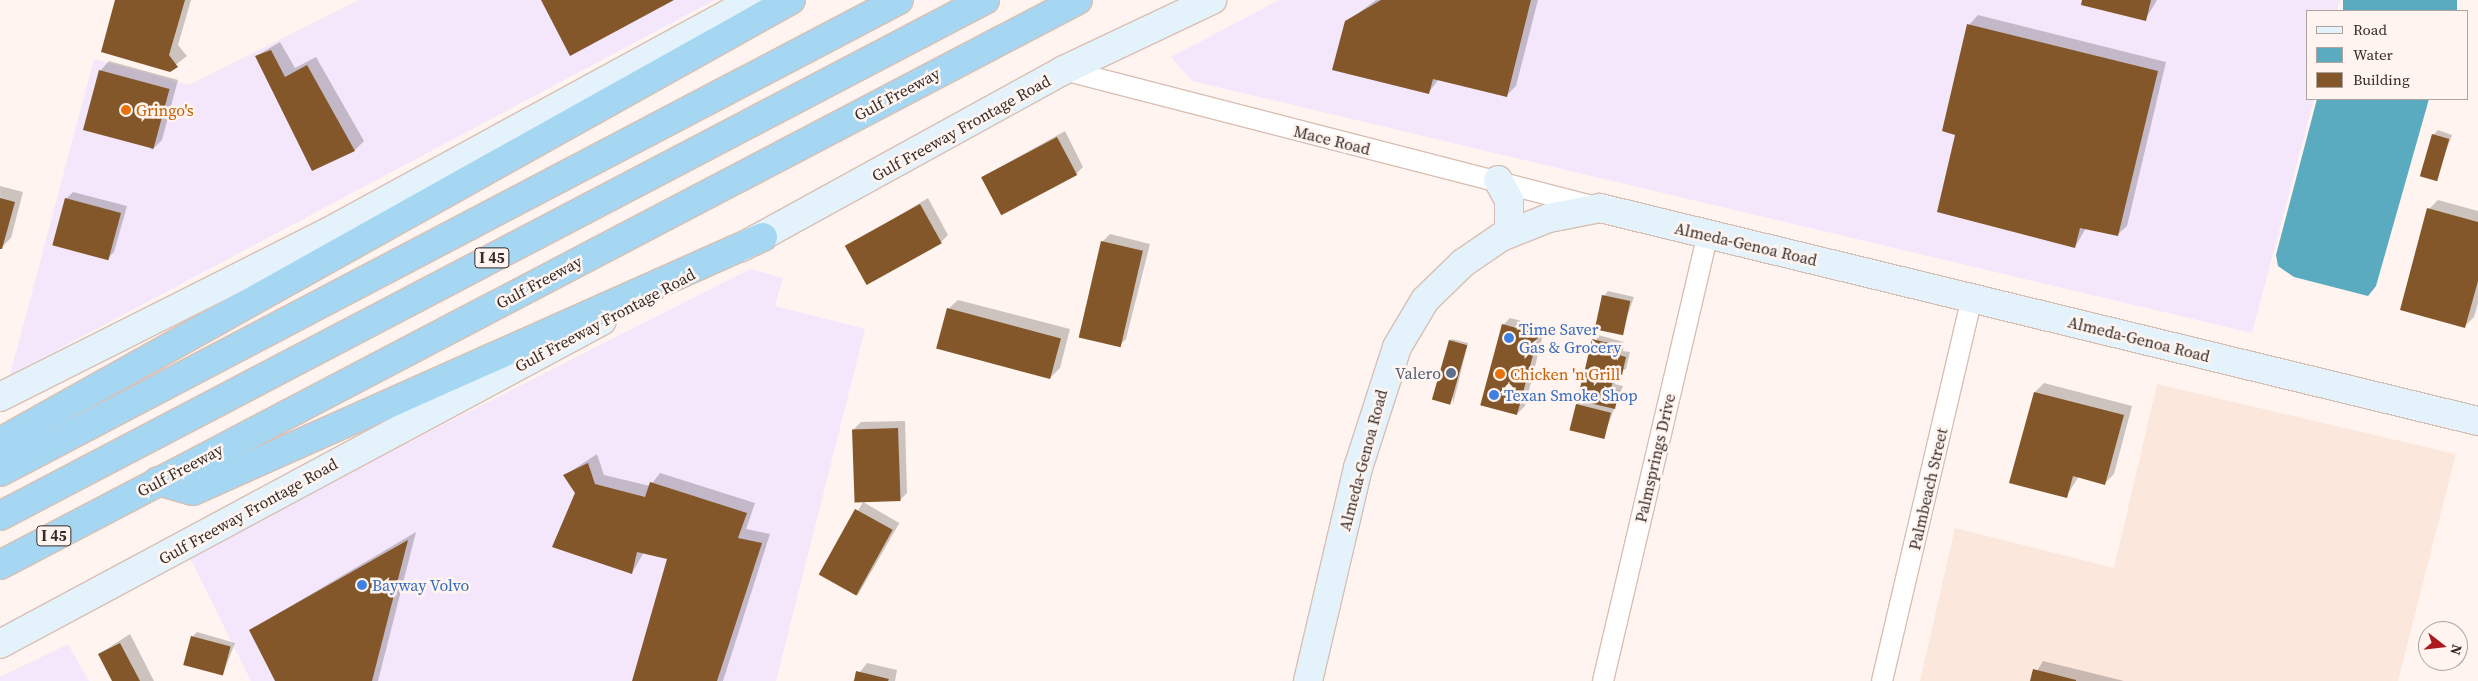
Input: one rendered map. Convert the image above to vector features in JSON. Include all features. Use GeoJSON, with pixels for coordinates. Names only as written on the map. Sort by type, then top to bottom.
{"type":"FeatureCollection","features":[{"type":"Feature","properties":{"kind":"highway"},"geometry":{"type":"LineString","coordinates":[[0,442],[791,0]]}},
{"type":"Feature","properties":{"kind":"highway","name":"I 45"},"geometry":{"type":"LineString","coordinates":[[0,472],[899,0]]}},
{"type":"Feature","properties":{"kind":"highway","name":"I 45"},"geometry":{"type":"LineString","coordinates":[[0,516],[985,0]]}},
{"type":"Feature","properties":{"kind":"highway","name":"Gulf Freeway"},"geometry":{"type":"LineString","coordinates":[[0,565],[1078,0]]}},
{"type":"Feature","properties":{"kind":"highway"},"geometry":{"type":"LineString","coordinates":[[158,481],[193,491],[763,237]]}},
{"type":"Feature","properties":{"kind":"main road"},"geometry":{"type":"LineString","coordinates":[[0,397],[328,232],[754,0]]}},
{"type":"Feature","properties":{"kind":"main road","name":"Gulf Freeway Frontage Road"},"geometry":{"type":"LineString","coordinates":[[0,644],[763,237],[1064,70],[1212,0]]}},
{"type":"Feature","properties":{"kind":"main road"},"geometry":{"type":"LineString","coordinates":[[1498,180],[1509,200],[1509,233]]}},
{"type":"Feature","properties":{"kind":"main road","name":"Almeda-Genoa Road"},"geometry":{"type":"LineString","coordinates":[[1308,681],[1358,468],[1397,346],[1425,300],[1463,263],[1509,233],[1549,218],[1600,208],[1708,236],[2478,420]]}},
{"type":"Feature","properties":{"kind":"street","name":"Mace Road"},"geometry":{"type":"LineString","coordinates":[[1064,70],[1498,180],[1600,208]]}},
{"type":"Feature","properties":{"kind":"street","name":"Palmsprings Drive"},"geometry":{"type":"LineString","coordinates":[[1603,681],[1708,236]]}},
{"type":"Feature","properties":{"kind":"street","name":"Palmbeach Street"},"geometry":{"type":"LineString","coordinates":[[1882,681],[1972,298]]}},
{"type":"Feature","properties":{"kind":"shaded area"},"geometry":{"type":"Polygon","coordinates":[[[359,0],[715,0],[10,375],[94,59],[189,85],[359,0]]]}},
{"type":"Feature","properties":{"kind":"shaded area"},"geometry":{"type":"Polygon","coordinates":[[[1279,0],[2340,0],[2337,10],[2306,10],[2306,100],[2314,100],[2252,333],[1192,81],[1171,57],[1279,0]]]}},
{"type":"Feature","properties":{"kind":"shaded area"},"geometry":{"type":"Polygon","coordinates":[[[750,269],[783,278],[775,306],[865,329],[776,681],[251,681],[188,554],[750,269]]]}},
{"type":"Feature","properties":{"kind":"shaded area"},"geometry":{"type":"Polygon","coordinates":[[[2157,384],[2456,454],[2398,681],[1920,681],[1955,528],[2114,568],[2157,384]]]}},
{"type":"Feature","properties":{"kind":"shaded area"},"geometry":{"type":"Polygon","coordinates":[[[68,644],[89,681],[0,681],[0,677],[68,644]]]}},
{"type":"Feature","properties":{"kind":"water"},"geometry":{"type":"Polygon","coordinates":[[[2343,0],[2457,0],[2457,10],[2343,10],[2343,0]]]}},
{"type":"Feature","properties":{"kind":"water"},"geometry":{"type":"Polygon","coordinates":[[[2317,100],[2429,100],[2376,286],[2368,296],[2294,277],[2278,266],[2276,255],[2317,100]]]}},
{"type":"Feature","properties":{"kind":"building"},"geometry":{"type":"Polygon","coordinates":[[[115,0],[185,0],[169,55],[178,67],[170,72],[101,52],[115,0]]]}},
{"type":"Feature","properties":{"kind":"building"},"geometry":{"type":"Polygon","coordinates":[[[541,0],[674,0],[570,56],[541,0]]]}},
{"type":"Feature","properties":{"kind":"building"},"geometry":{"type":"Polygon","coordinates":[[[1381,0],[1531,0],[1507,97],[1433,79],[1429,94],[1332,70],[1345,21],[1381,0]]]}},
{"type":"Feature","properties":{"kind":"building"},"geometry":{"type":"Polygon","coordinates":[[[2082,0],[2151,0],[2146,21],[2081,5],[2082,0]]]}},
{"type":"Feature","properties":{"kind":"building"},"geometry":{"type":"Polygon","coordinates":[[[1967,24],[2158,71],[2118,236],[2080,228],[2075,248],[1937,212],[1955,135],[1942,131],[1967,24]]]}},
{"type":"Feature","properties":{"kind":"building"},"geometry":{"type":"Polygon","coordinates":[[[271,50],[285,77],[307,65],[355,151],[312,171],[255,56],[271,50]]]}},
{"type":"Feature","properties":{"kind":"building","name":"Gringo's"},"geometry":{"type":"Polygon","coordinates":[[[99,70],[170,89],[153,149],[83,130],[99,70]]]}},
{"type":"Feature","properties":{"kind":"building"},"geometry":{"type":"Polygon","coordinates":[[[2432,134],[2449,139],[2437,181],[2420,176],[2432,134]]]}},
{"type":"Feature","properties":{"kind":"building"},"geometry":{"type":"Polygon","coordinates":[[[1057,137],[1077,175],[1001,215],[981,177],[1057,137]]]}},
{"type":"Feature","properties":{"kind":"building"},"geometry":{"type":"Polygon","coordinates":[[[0,198],[15,202],[2,249],[0,249],[0,198]]]}},
{"type":"Feature","properties":{"kind":"building"},"geometry":{"type":"Polygon","coordinates":[[[65,198],[121,213],[108,260],[52,245],[65,198]]]}},
{"type":"Feature","properties":{"kind":"building"},"geometry":{"type":"Polygon","coordinates":[[[920,204],[942,243],[867,285],[845,246],[920,204]]]}},
{"type":"Feature","properties":{"kind":"building"},"geometry":{"type":"Polygon","coordinates":[[[2427,208],[2478,222],[2478,281],[2465,328],[2400,310],[2427,208]]]}},
{"type":"Feature","properties":{"kind":"building"},"geometry":{"type":"Polygon","coordinates":[[[1101,241],[1143,251],[1121,347],[1079,337],[1101,241]]]}},
{"type":"Feature","properties":{"kind":"building"},"geometry":{"type":"Polygon","coordinates":[[[1602,295],[1630,301],[1623,335],[1595,329],[1602,295]]]}},
{"type":"Feature","properties":{"kind":"building"},"geometry":{"type":"Polygon","coordinates":[[[947,308],[1061,339],[1050,379],[936,349],[947,308]]]}},
{"type":"Feature","properties":{"kind":"building"},"geometry":{"type":"Polygon","coordinates":[[[1502,324],[1539,334],[1517,415],[1480,405],[1502,324]]]}},
{"type":"Feature","properties":{"kind":"building"},"geometry":{"type":"Polygon","coordinates":[[[1592,339],[1621,346],[1619,355],[1626,357],[1622,375],[1585,369],[1592,339]]]}},
{"type":"Feature","properties":{"kind":"building","name":"Valero"},"geometry":{"type":"Polygon","coordinates":[[[1449,340],[1467,345],[1450,405],[1432,400],[1449,340]]]}},
{"type":"Feature","properties":{"kind":"building"},"geometry":{"type":"Polygon","coordinates":[[[1584,372],[1613,379],[1611,389],[1619,391],[1615,409],[1577,400],[1584,372]]]}},
{"type":"Feature","properties":{"kind":"building"},"geometry":{"type":"Polygon","coordinates":[[[2034,392],[2124,415],[2105,485],[2073,476],[2067,498],[2009,483],[2034,392]]]}},
{"type":"Feature","properties":{"kind":"building"},"geometry":{"type":"Polygon","coordinates":[[[1576,404],[1611,413],[1604,439],[1569,430],[1576,404]]]}},
{"type":"Feature","properties":{"kind":"building"},"geometry":{"type":"Polygon","coordinates":[[[898,428],[901,501],[855,503],[852,430],[898,428]]]}},
{"type":"Feature","properties":{"kind":"building"},"geometry":{"type":"Polygon","coordinates":[[[588,463],[595,484],[645,497],[650,482],[747,513],[738,538],[762,543],[717,681],[632,681],[667,559],[637,552],[632,574],[552,547],[575,493],[563,475],[588,463]]]}},
{"type":"Feature","properties":{"kind":"building"},"geometry":{"type":"Polygon","coordinates":[[[855,509],[893,530],[856,595],[819,575],[855,509]]]}},
{"type":"Feature","properties":{"kind":"building","name":"Bayway Volvo"},"geometry":{"type":"Polygon","coordinates":[[[408,540],[372,681],[275,681],[249,630],[408,540]]]}},
{"type":"Feature","properties":{"kind":"building"},"geometry":{"type":"Polygon","coordinates":[[[191,636],[231,647],[223,676],[183,665],[191,636]]]}},
{"type":"Feature","properties":{"kind":"building"},"geometry":{"type":"Polygon","coordinates":[[[120,643],[140,681],[112,681],[98,654],[120,643]]]}},
{"type":"Feature","properties":{"kind":"building"},"geometry":{"type":"Polygon","coordinates":[[[2033,669],[2076,680],[2076,681],[2030,681],[2033,669]]]}},
{"type":"Feature","properties":{"kind":"building"},"geometry":{"type":"Polygon","coordinates":[[[856,671],[889,679],[888,681],[854,681],[856,671]]]}},
{"type":"Feature","properties":{"kind":"place","name":"Gringo's"},"geometry":{"type":"Point","coordinates":[126,110]}},
{"type":"Feature","properties":{"kind":"place","name":"Time Saver Gas & Grocery"},"geometry":{"type":"Point","coordinates":[1509,338]}},
{"type":"Feature","properties":{"kind":"place","name":"Valero"},"geometry":{"type":"Point","coordinates":[1451,373]}},
{"type":"Feature","properties":{"kind":"place","name":"Chicken 'n Grill"},"geometry":{"type":"Point","coordinates":[1500,374]}},
{"type":"Feature","properties":{"kind":"place","name":"Texan Smoke Shop"},"geometry":{"type":"Point","coordinates":[1494,395]}},
{"type":"Feature","properties":{"kind":"place","name":"Bayway Volvo"},"geometry":{"type":"Point","coordinates":[362,585]}}]}
